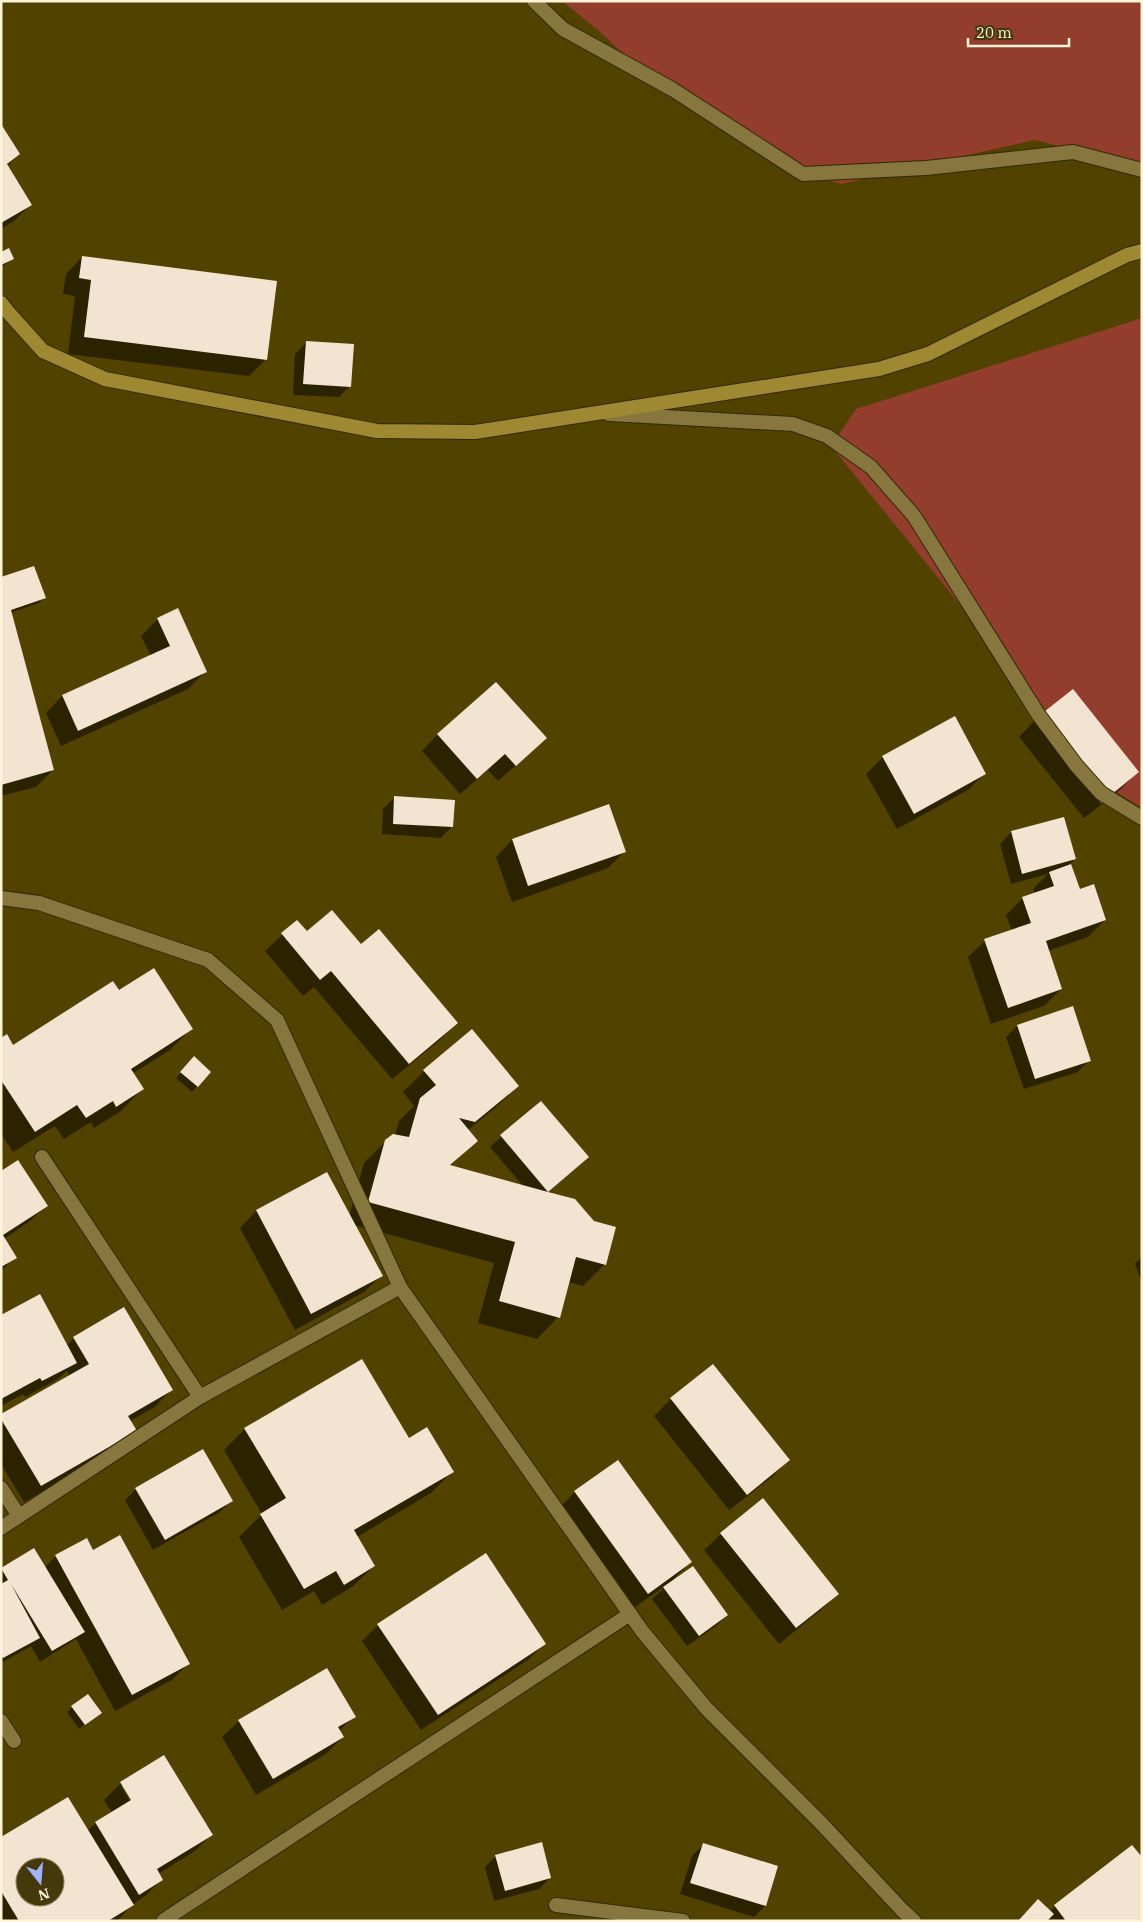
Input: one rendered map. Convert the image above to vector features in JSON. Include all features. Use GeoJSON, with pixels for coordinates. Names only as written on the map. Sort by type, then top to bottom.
{"type":"FeatureCollection","features":[{"type":"Feature","properties":{"kind":"main road"},"geometry":{"type":"LineString","coordinates":[[1,303],[44,351],[105,379],[377,431],[475,432],[879,369],[928,354],[1127,255],[1142,251]]}},
{"type":"Feature","properties":{"kind":"street"},"geometry":{"type":"LineString","coordinates":[[534,1],[563,30],[672,89],[803,174],[926,168],[1073,152],[1142,170]]}},
{"type":"Feature","properties":{"kind":"street"},"geometry":{"type":"LineString","coordinates":[[594,414],[793,424],[828,436],[871,467],[914,516],[1038,714],[1076,765],[1101,793],[1142,818]]}},
{"type":"Feature","properties":{"kind":"street"},"geometry":{"type":"LineString","coordinates":[[1,898],[39,903],[208,960],[277,1020],[400,1287],[642,1631],[706,1708],[820,1822],[904,1915],[914,1921]]}},
{"type":"Feature","properties":{"kind":"street"},"geometry":{"type":"LineString","coordinates":[[42,1157],[200,1397]]}},
{"type":"Feature","properties":{"kind":"street"},"geometry":{"type":"LineString","coordinates":[[1,1528],[200,1397],[400,1287]]}},
{"type":"Feature","properties":{"kind":"street"},"geometry":{"type":"LineString","coordinates":[[1,1488],[19,1516]]}},
{"type":"Feature","properties":{"kind":"street"},"geometry":{"type":"LineString","coordinates":[[164,1920],[630,1614]]}},
{"type":"Feature","properties":{"kind":"street"},"geometry":{"type":"LineString","coordinates":[[1,1721],[14,1741]]}},
{"type":"Feature","properties":{"kind":"street"},"geometry":{"type":"LineString","coordinates":[[556,1905],[683,1921]]}},
{"type":"Feature","properties":{"kind":"shaded area"},"geometry":{"type":"Polygon","coordinates":[[[562,1],[1142,1],[1142,167],[1035,140],[841,184],[790,169],[664,91],[599,31],[562,1]]]}},
{"type":"Feature","properties":{"kind":"shaded area"},"geometry":{"type":"Polygon","coordinates":[[[1142,318],[1142,808],[1101,782],[1040,703],[831,446],[856,409],[1142,318]]]}},
{"type":"Feature","properties":{"kind":"building"},"geometry":{"type":"Polygon","coordinates":[[[1,124],[20,154],[7,164],[32,205],[1,223],[1,124]]]}},
{"type":"Feature","properties":{"kind":"building"},"geometry":{"type":"Polygon","coordinates":[[[9,248],[14,259],[1,265],[1,252],[9,248]]]}},
{"type":"Feature","properties":{"kind":"building"},"geometry":{"type":"Polygon","coordinates":[[[82,256],[277,281],[267,360],[84,337],[91,280],[79,278],[82,256]]]}},
{"type":"Feature","properties":{"kind":"building"},"geometry":{"type":"Polygon","coordinates":[[[306,341],[354,344],[351,387],[303,384],[306,341]]]}},
{"type":"Feature","properties":{"kind":"building"},"geometry":{"type":"Polygon","coordinates":[[[34,566],[46,598],[11,610],[54,770],[1,785],[1,577],[34,566]]]}},
{"type":"Feature","properties":{"kind":"building"},"geometry":{"type":"Polygon","coordinates":[[[178,608],[207,672],[78,731],[62,695],[170,646],[157,618],[178,608]]]}},
{"type":"Feature","properties":{"kind":"building"},"geometry":{"type":"Polygon","coordinates":[[[496,682],[547,738],[516,766],[505,754],[477,779],[437,734],[496,682]]]}},
{"type":"Feature","properties":{"kind":"building"},"geometry":{"type":"Polygon","coordinates":[[[1073,689],[1139,772],[1101,803],[1035,719],[1073,689]]]}},
{"type":"Feature","properties":{"kind":"building"},"geometry":{"type":"Polygon","coordinates":[[[955,716],[986,774],[914,814],[882,756],[955,716]]]}},
{"type":"Feature","properties":{"kind":"building"},"geometry":{"type":"Polygon","coordinates":[[[394,796],[455,800],[453,827],[393,824],[394,796]]]}},
{"type":"Feature","properties":{"kind":"building"},"geometry":{"type":"Polygon","coordinates":[[[609,804],[626,852],[528,886],[512,839],[609,804]]]}},
{"type":"Feature","properties":{"kind":"building"},"geometry":{"type":"Polygon","coordinates":[[[1064,817],[1076,859],[1022,874],[1011,831],[1064,817]]]}},
{"type":"Feature","properties":{"kind":"building"},"geometry":{"type":"Polygon","coordinates":[[[1071,864],[1080,889],[1094,884],[1106,920],[1046,941],[1062,989],[1008,1008],[984,939],[1031,923],[1022,897],[1054,886],[1049,872],[1071,864]]]}},
{"type":"Feature","properties":{"kind":"building"},"geometry":{"type":"Polygon","coordinates":[[[332,910],[361,944],[379,929],[458,1023],[409,1064],[331,971],[320,980],[281,933],[297,920],[307,931],[332,910]]]}},
{"type":"Feature","properties":{"kind":"building"},"geometry":{"type":"Polygon","coordinates":[[[154,968],[193,1029],[131,1069],[144,1089],[116,1107],[113,1101],[86,1118],[77,1105],[35,1132],[1,1080],[1,1038],[7,1034],[13,1045],[113,981],[119,990],[154,968]]]}},
{"type":"Feature","properties":{"kind":"building"},"geometry":{"type":"Polygon","coordinates":[[[1073,1006],[1091,1061],[1035,1079],[1017,1025],[1073,1006]]]}},
{"type":"Feature","properties":{"kind":"building"},"geometry":{"type":"Polygon","coordinates":[[[472,1029],[519,1086],[475,1122],[459,1118],[478,1141],[450,1165],[575,1199],[594,1221],[616,1227],[606,1265],[576,1257],[560,1318],[499,1301],[515,1242],[368,1202],[385,1140],[393,1134],[409,1137],[420,1098],[436,1085],[423,1070],[472,1029]]]}},
{"type":"Feature","properties":{"kind":"building"},"geometry":{"type":"Polygon","coordinates":[[[194,1056],[211,1072],[198,1087],[180,1072],[194,1056]]]}},
{"type":"Feature","properties":{"kind":"building"},"geometry":{"type":"Polygon","coordinates":[[[541,1101],[589,1157],[548,1192],[500,1135],[541,1101]]]}},
{"type":"Feature","properties":{"kind":"building"},"geometry":{"type":"Polygon","coordinates":[[[18,1160],[48,1206],[3,1235],[17,1258],[1,1267],[1,1171],[18,1160]]]}},
{"type":"Feature","properties":{"kind":"building"},"geometry":{"type":"Polygon","coordinates":[[[327,1172],[383,1276],[311,1314],[256,1210],[327,1172]]]}},
{"type":"Feature","properties":{"kind":"building"},"geometry":{"type":"Polygon","coordinates":[[[40,1294],[77,1363],[42,1381],[40,1378],[1,1399],[1,1315],[40,1294]]]}},
{"type":"Feature","properties":{"kind":"building"},"geometry":{"type":"Polygon","coordinates":[[[124,1307],[173,1390],[128,1416],[137,1431],[41,1486],[1,1419],[1,1414],[89,1364],[73,1337],[124,1307]]]}},
{"type":"Feature","properties":{"kind":"building"},"geometry":{"type":"Polygon","coordinates":[[[362,1359],[409,1438],[427,1427],[454,1472],[354,1530],[375,1566],[344,1585],[336,1571],[304,1589],[260,1514],[286,1498],[244,1428],[362,1359]]]}},
{"type":"Feature","properties":{"kind":"building"},"geometry":{"type":"Polygon","coordinates":[[[713,1364],[790,1460],[747,1495],[670,1398],[713,1364]]]}},
{"type":"Feature","properties":{"kind":"building"},"geometry":{"type":"Polygon","coordinates":[[[203,1449],[233,1501],[165,1540],[135,1488],[203,1449]]]}},
{"type":"Feature","properties":{"kind":"building"},"geometry":{"type":"Polygon","coordinates":[[[618,1460],[692,1562],[648,1594],[574,1491],[618,1460]]]}},
{"type":"Feature","properties":{"kind":"building"},"geometry":{"type":"Polygon","coordinates":[[[763,1498],[839,1594],[796,1628],[720,1533],[763,1498]]]}},
{"type":"Feature","properties":{"kind":"building"},"geometry":{"type":"Polygon","coordinates":[[[120,1535],[190,1664],[132,1695],[55,1555],[87,1538],[93,1550],[120,1535]]]}},
{"type":"Feature","properties":{"kind":"building"},"geometry":{"type":"Polygon","coordinates":[[[34,1548],[85,1632],[52,1651],[11,1584],[40,1638],[3,1658],[1,1655],[1,1584],[8,1580],[1,1568],[34,1548]]]}},
{"type":"Feature","properties":{"kind":"building"},"geometry":{"type":"Polygon","coordinates":[[[486,1553],[546,1644],[438,1715],[377,1624],[486,1553]]]}},
{"type":"Feature","properties":{"kind":"building"},"geometry":{"type":"Polygon","coordinates":[[[693,1566],[728,1615],[699,1636],[663,1587],[693,1566]]]}},
{"type":"Feature","properties":{"kind":"building"},"geometry":{"type":"Polygon","coordinates":[[[327,1668],[356,1717],[338,1727],[344,1737],[273,1779],[238,1720],[327,1668]]]}},
{"type":"Feature","properties":{"kind":"building"},"geometry":{"type":"Polygon","coordinates":[[[88,1694],[102,1713],[85,1725],[71,1706],[88,1694]]]}},
{"type":"Feature","properties":{"kind":"building"},"geometry":{"type":"Polygon","coordinates":[[[164,1755],[213,1835],[157,1869],[163,1880],[139,1895],[95,1822],[131,1800],[120,1782],[164,1755]]]}},
{"type":"Feature","properties":{"kind":"building"},"geometry":{"type":"Polygon","coordinates":[[[68,1797],[134,1905],[108,1921],[19,1921],[1,1891],[1,1837],[68,1797]]]}},
{"type":"Feature","properties":{"kind":"building"},"geometry":{"type":"Polygon","coordinates":[[[542,1842],[551,1878],[505,1891],[495,1855],[542,1842]]]}},
{"type":"Feature","properties":{"kind":"building"},"geometry":{"type":"Polygon","coordinates":[[[703,1843],[778,1866],[766,1906],[690,1883],[703,1843]]]}},
{"type":"Feature","properties":{"kind":"building"},"geometry":{"type":"Polygon","coordinates":[[[1132,1845],[1142,1857],[1142,1921],[1066,1921],[1054,1905],[1132,1845]]]}},
{"type":"Feature","properties":{"kind":"building"},"geometry":{"type":"Polygon","coordinates":[[[1038,1899],[1054,1914],[1047,1921],[1018,1921],[1038,1899]]]}}]}
